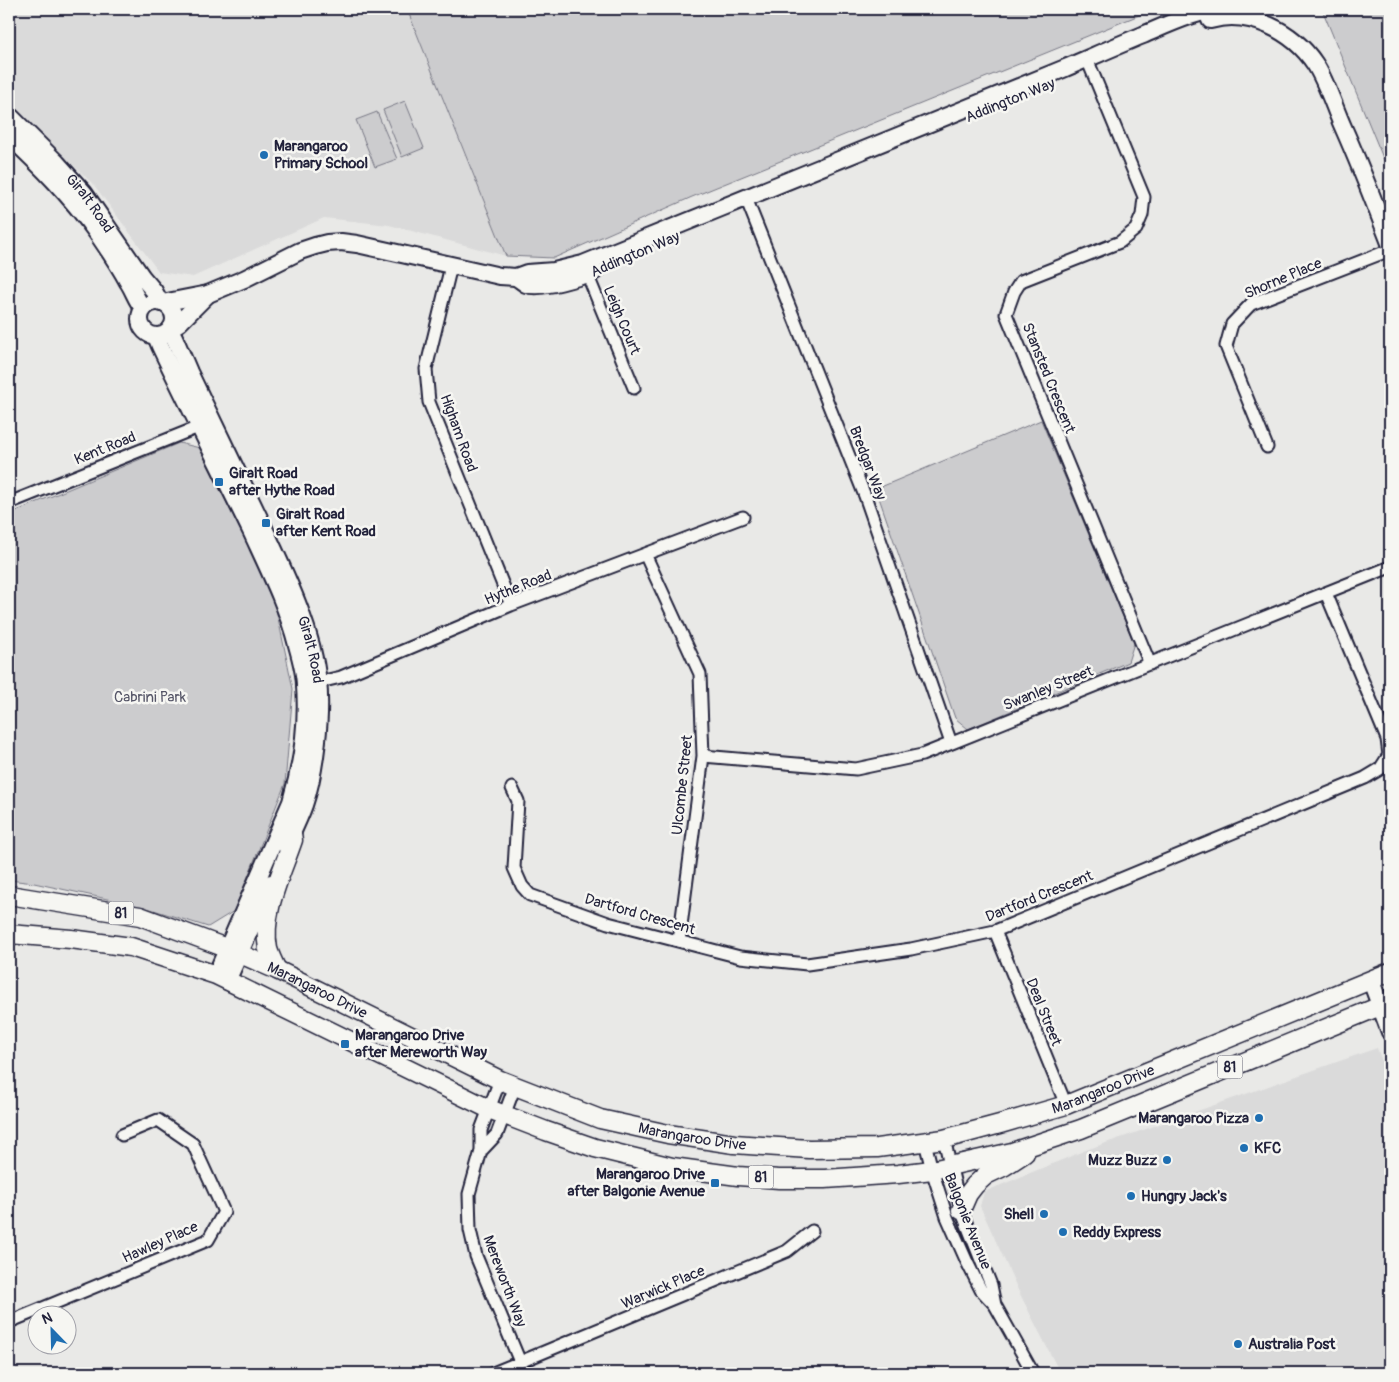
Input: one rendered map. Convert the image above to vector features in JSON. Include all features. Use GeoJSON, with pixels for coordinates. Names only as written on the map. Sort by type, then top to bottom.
{"type":"FeatureCollection","features":[{"type":"Feature","properties":{"kind":"main road"},"geometry":{"type":"LineString","coordinates":[[277,970],[268,950],[267,920],[293,840],[292,834]]}},
{"type":"Feature","properties":{"kind":"main road","name":"Marangaroo Drive"},"geometry":{"type":"LineString","coordinates":[[9,895],[140,916],[234,951],[277,970],[507,1083],[600,1119],[668,1134],[734,1144],[809,1148],[877,1148],[925,1142],[1000,1124],[1066,1105],[1390,973]]}},
{"type":"Feature","properties":{"kind":"main road","name":"Marangaroo Drive"},"geometry":{"type":"LineString","coordinates":[[9,934],[71,938],[131,947],[222,978],[497,1112],[546,1131],[604,1150],[672,1167],[738,1176],[778,1179],[824,1179],[898,1174],[932,1170],[1012,1152],[1081,1129],[1385,1004]]}},
{"type":"Feature","properties":{"kind":"main road"},"geometry":{"type":"LineString","coordinates":[[960,1210],[968,1194],[986,1175],[1005,1166],[1038,1144]]}},
{"type":"Feature","properties":{"kind":"street","name":"Addington Way"},"geometry":{"type":"LineString","coordinates":[[1089,63],[1196,14],[1225,9]]}},
{"type":"Feature","properties":{"kind":"street"},"geometry":{"type":"LineString","coordinates":[[1239,9],[1255,10],[1279,20],[1296,30],[1312,44],[1321,56],[1334,80],[1390,216]]}},
{"type":"Feature","properties":{"kind":"street","name":"Addington Way"},"geometry":{"type":"LineString","coordinates":[[161,303],[208,294],[244,279],[300,251],[327,243],[357,244],[500,276],[516,277],[527,274],[585,269],[748,202],[891,137],[1215,18],[1242,18],[1257,20],[1270,25],[1286,34],[1303,49],[1316,65],[1358,160],[1390,243]]}},
{"type":"Feature","properties":{"kind":"street","name":"Stansted Crescent"},"geometry":{"type":"LineString","coordinates":[[1089,63],[1144,197],[1142,215],[1136,229],[1120,242],[1021,281],[1014,292],[1006,314],[1150,664]]}},
{"type":"Feature","properties":{"kind":"street","name":"Giralt Road"},"geometry":{"type":"LineString","coordinates":[[9,115],[84,193],[161,303]]}},
{"type":"Feature","properties":{"kind":"street","name":"Giralt Road"},"geometry":{"type":"LineString","coordinates":[[9,136],[70,197],[119,266],[137,300],[144,308]]}},
{"type":"Feature","properties":{"kind":"street","name":"Bredgar Way"},"geometry":{"type":"LineString","coordinates":[[748,202],[865,496],[951,743]]}},
{"type":"Feature","properties":{"kind":"street","name":"Shorne Place"},"geometry":{"type":"LineString","coordinates":[[1267,447],[1226,346],[1232,324],[1251,304],[1390,250]]}},
{"type":"Feature","properties":{"kind":"street","name":"Higham Road"},"geometry":{"type":"LineString","coordinates":[[451,266],[426,369],[429,402],[511,605]]}},
{"type":"Feature","properties":{"kind":"street","name":"Leigh Court"},"geometry":{"type":"LineString","coordinates":[[585,269],[634,388]]}},
{"type":"Feature","properties":{"kind":"street","name":"Addington Way"},"geometry":{"type":"LineString","coordinates":[[166,331],[179,323],[208,294]]}},
{"type":"Feature","properties":{"kind":"street"},"geometry":{"type":"LineString","coordinates":[[151,303],[161,303],[168,306],[173,313],[174,319],[166,331],[148,334],[141,326],[140,318],[144,308],[151,303]]}},
{"type":"Feature","properties":{"kind":"street","name":"Giralt Road"},"geometry":{"type":"LineString","coordinates":[[166,331],[160,346],[206,424],[216,458],[276,586],[292,628],[301,661],[312,684],[319,710],[311,778],[304,804],[292,834],[222,978]]}},
{"type":"Feature","properties":{"kind":"street","name":"Kent Road"},"geometry":{"type":"LineString","coordinates":[[9,503],[206,424]]}},
{"type":"Feature","properties":{"kind":"street","name":"Hythe Road"},"geometry":{"type":"LineString","coordinates":[[312,684],[341,677],[511,605],[742,517]]}},
{"type":"Feature","properties":{"kind":"street","name":"Ulcombe Street"},"geometry":{"type":"LineString","coordinates":[[645,554],[700,674],[703,756],[678,941]]}},
{"type":"Feature","properties":{"kind":"street","name":"Swanley Street"},"geometry":{"type":"LineString","coordinates":[[703,756],[856,769],[922,755],[1390,567]]}},
{"type":"Feature","properties":{"kind":"street","name":"Dartford Crescent"},"geometry":{"type":"LineString","coordinates":[[512,788],[518,801],[514,868],[522,886],[530,895],[608,922],[740,957],[806,964],[911,950],[995,931],[1365,778],[1380,769],[1389,755],[1387,739],[1326,593]]}},
{"type":"Feature","properties":{"kind":"street","name":"Giralt Road"},"geometry":{"type":"LineString","coordinates":[[234,951],[291,802],[304,745],[306,712],[312,684]]}},
{"type":"Feature","properties":{"kind":"street","name":"Deal Street"},"geometry":{"type":"LineString","coordinates":[[995,931],[1066,1105]]}},
{"type":"Feature","properties":{"kind":"street"},"geometry":{"type":"LineString","coordinates":[[1371,980],[1385,1004],[1390,1032]]}},
{"type":"Feature","properties":{"kind":"street","name":"Mereworth Way"},"geometry":{"type":"LineString","coordinates":[[481,1151],[497,1134],[497,1112],[507,1083]]}},
{"type":"Feature","properties":{"kind":"street","name":"Mereworth Way"},"geometry":{"type":"LineString","coordinates":[[507,1083],[497,1112],[481,1130],[481,1151],[469,1194],[470,1230],[476,1256],[520,1362]]}},
{"type":"Feature","properties":{"kind":"street","name":"Hawley Place"},"geometry":{"type":"LineString","coordinates":[[9,1322],[208,1240],[224,1212],[193,1144],[158,1120],[122,1135]]}},
{"type":"Feature","properties":{"kind":"street","name":"Balgonie Avenue"},"geometry":{"type":"LineString","coordinates":[[944,1138],[960,1210],[991,1284],[996,1305],[1033,1373]]}},
{"type":"Feature","properties":{"kind":"street","name":"Balgonie Avenue"},"geometry":{"type":"LineString","coordinates":[[925,1142],[947,1217],[981,1290],[996,1305]]}},
{"type":"Feature","properties":{"kind":"street","name":"Warwick Place"},"geometry":{"type":"LineString","coordinates":[[520,1362],[787,1251],[812,1232]]}},
{"type":"Feature","properties":{"kind":"street"},"geometry":{"type":"LineString","coordinates":[[493,1373],[520,1362]]}},
{"type":"Feature","properties":{"kind":"shaded area","name":"Marangaroo Primary School"},"geometry":{"type":"Polygon","coordinates":[[[9,9],[407,9],[506,256],[389,225],[324,218],[193,277],[159,272],[94,185],[9,103],[9,9]]]}},
{"type":"Feature","properties":{"kind":"shaded area"},"geometry":{"type":"Polygon","coordinates":[[[1377,1048],[1390,1082],[1390,1373],[1060,1373],[1019,1292],[980,1206],[984,1192],[1086,1150],[1377,1048]]]}},
{"type":"Feature","properties":{"kind":"green space"},"geometry":{"type":"Polygon","coordinates":[[[407,9],[1154,9],[692,197],[554,258],[506,256],[407,9]]]}},
{"type":"Feature","properties":{"kind":"green space"},"geometry":{"type":"Polygon","coordinates":[[[1322,9],[1390,9],[1390,175],[1322,9]]]}},
{"type":"Feature","properties":{"kind":"green space"},"geometry":{"type":"Polygon","coordinates":[[[405,101],[424,148],[402,157],[383,110],[405,101]]]}},
{"type":"Feature","properties":{"kind":"green space"},"geometry":{"type":"Polygon","coordinates":[[[377,112],[397,159],[375,167],[356,120],[377,112]]]}},
{"type":"Feature","properties":{"kind":"green space"},"geometry":{"type":"Polygon","coordinates":[[[1041,420],[1134,643],[1128,662],[968,729],[955,718],[876,489],[1041,420]]]}},
{"type":"Feature","properties":{"kind":"green space","name":"Cabrini Park"},"geometry":{"type":"Polygon","coordinates":[[[179,443],[200,448],[274,599],[293,689],[285,784],[234,911],[208,927],[144,907],[34,883],[9,880],[9,514],[179,443]]]}},
{"type":"Feature","properties":{"kind":"place","name":"Marangaroo Primary School"},"geometry":{"type":"Point","coordinates":[264,155]}},
{"type":"Feature","properties":{"kind":"place","name":"Giralt Road after Hythe Road"},"geometry":{"type":"Point","coordinates":[219,482]}},
{"type":"Feature","properties":{"kind":"place","name":"Giralt Road after Kent Road"},"geometry":{"type":"Point","coordinates":[266,523]}},
{"type":"Feature","properties":{"kind":"place","name":"Marangaroo Drive after Mereworth Way"},"geometry":{"type":"Point","coordinates":[345,1044]}},
{"type":"Feature","properties":{"kind":"place","name":"Marangaroo Pizza"},"geometry":{"type":"Point","coordinates":[1259,1118]}},
{"type":"Feature","properties":{"kind":"place","name":"KFC"},"geometry":{"type":"Point","coordinates":[1244,1148]}},
{"type":"Feature","properties":{"kind":"place","name":"Muzz Buzz"},"geometry":{"type":"Point","coordinates":[1167,1160]}},
{"type":"Feature","properties":{"kind":"place","name":"Marangaroo Drive after Balgonie Avenue"},"geometry":{"type":"Point","coordinates":[715,1183]}},
{"type":"Feature","properties":{"kind":"place","name":"Hungry Jack's"},"geometry":{"type":"Point","coordinates":[1131,1196]}},
{"type":"Feature","properties":{"kind":"place","name":"Shell"},"geometry":{"type":"Point","coordinates":[1044,1214]}},
{"type":"Feature","properties":{"kind":"place","name":"Reddy Express"},"geometry":{"type":"Point","coordinates":[1063,1232]}},
{"type":"Feature","properties":{"kind":"place","name":"Australia Post"},"geometry":{"type":"Point","coordinates":[1238,1344]}}]}
